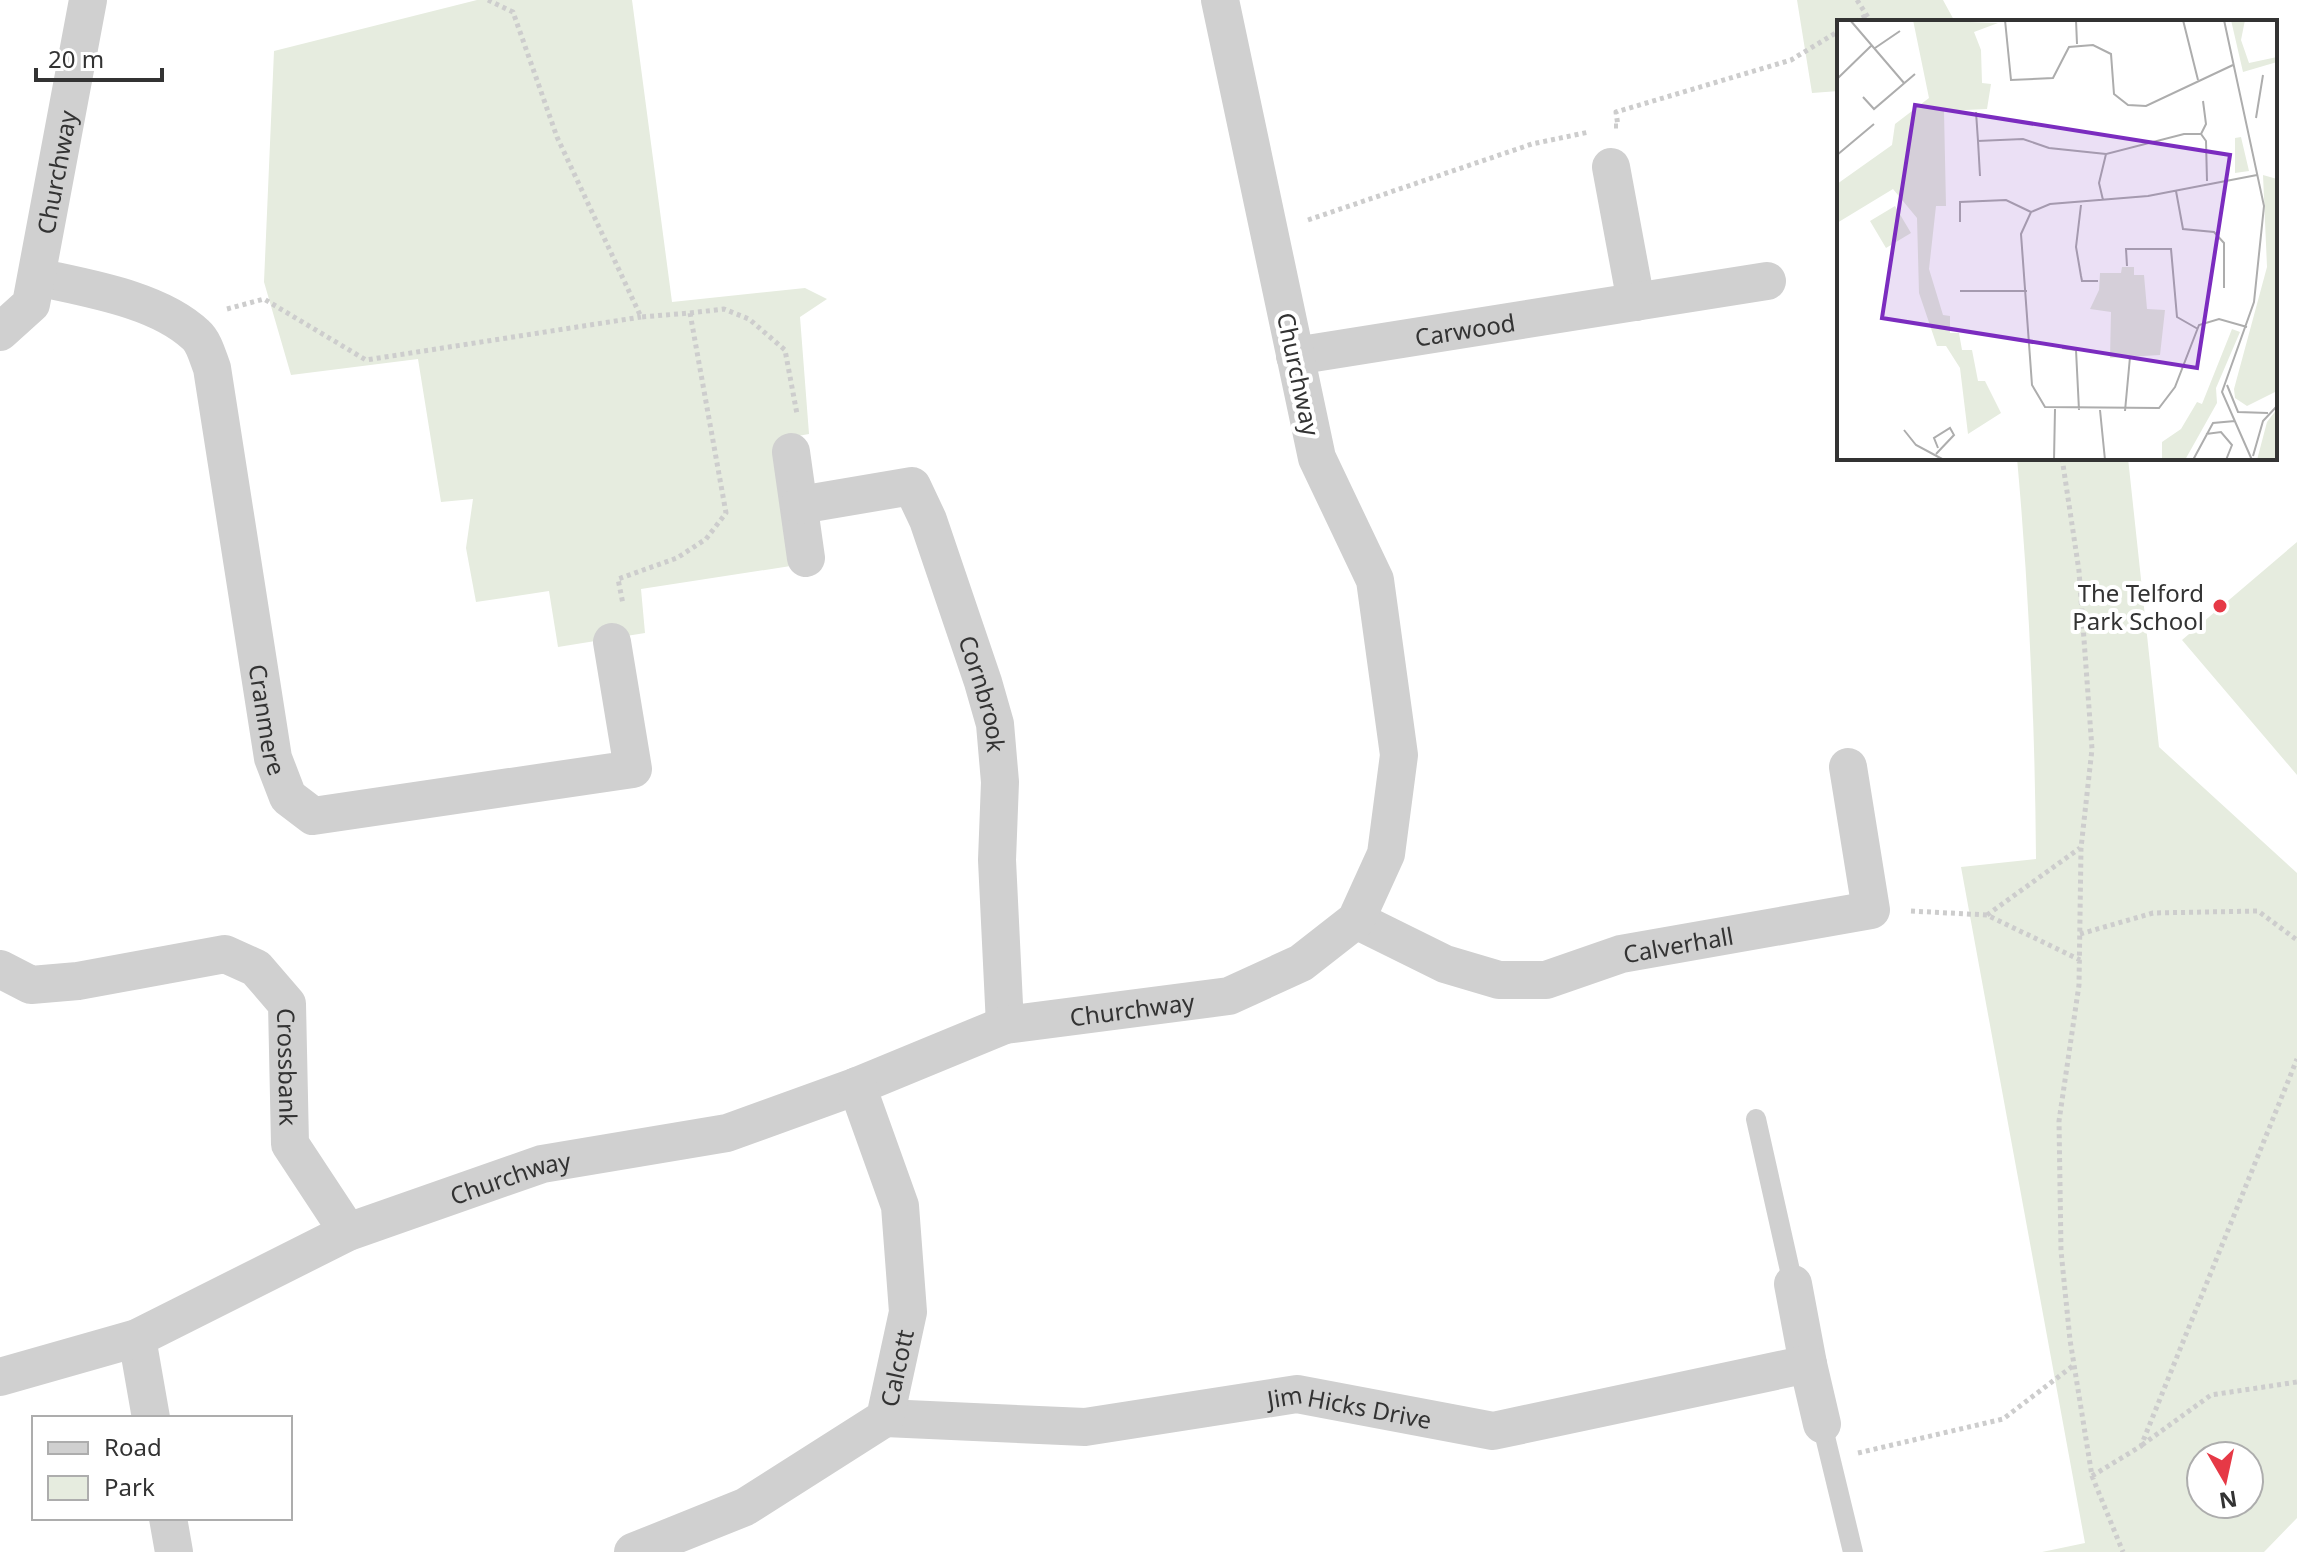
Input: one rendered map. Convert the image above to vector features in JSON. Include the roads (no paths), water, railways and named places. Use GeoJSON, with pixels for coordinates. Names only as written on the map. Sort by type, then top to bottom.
{"type":"FeatureCollection","features":[{"type":"Feature","properties":{"kind":"street","name":"Churchway"},"geometry":{"type":"LineString","coordinates":[[0,332],[31,304],[88,0]]}},
{"type":"Feature","properties":{"kind":"street","name":"Churchway"},"geometry":{"type":"LineString","coordinates":[[0,1377],[137,1338],[348,1232],[542,1164],[727,1133],[857,1086],[1005,1025],[1229,996],[1301,963],[1356,920],[1386,854],[1399,755],[1375,580],[1317,458],[1220,0]]}},
{"type":"Feature","properties":{"kind":"street"},"geometry":{"type":"LineString","coordinates":[[1611,167],[1636,302]]}},
{"type":"Feature","properties":{"kind":"street","name":"Cranmere"},"geometry":{"type":"LineString","coordinates":[[37,277],[133,301],[176,320],[198,337],[212,368],[273,758],[288,797],[313,816],[633,769],[612,642]]}},
{"type":"Feature","properties":{"kind":"street","name":"Carwood"},"geometry":{"type":"LineString","coordinates":[[1295,356],[1767,281]]}},
{"type":"Feature","properties":{"kind":"street"},"geometry":{"type":"LineString","coordinates":[[791,452],[806,558]]}},
{"type":"Feature","properties":{"kind":"street","name":"Cornbrook"},"geometry":{"type":"LineString","coordinates":[[800,505],[912,486],[928,520],[995,724],[1000,782],[997,860],[1005,1025]]}},
{"type":"Feature","properties":{"kind":"street","name":"Calverhall"},"geometry":{"type":"LineString","coordinates":[[1356,920],[1445,964],[1499,980],[1546,980],[1621,954],[1871,910],[1848,767]]}},
{"type":"Feature","properties":{"kind":"street","name":"Crossbank"},"geometry":{"type":"LineString","coordinates":[[0,969],[31,985],[78,981],[225,954],[256,968],[287,1004],[290,1144],[348,1232]]}},
{"type":"Feature","properties":{"kind":"street","name":"Calcott"},"geometry":{"type":"LineString","coordinates":[[633,1552],[745,1507],[885,1418],[908,1312],[900,1206],[857,1086]]}},
{"type":"Feature","properties":{"kind":"street"},"geometry":{"type":"LineString","coordinates":[[1793,1284],[1826,1442]]}},
{"type":"Feature","properties":{"kind":"street"},"geometry":{"type":"LineString","coordinates":[[137,1338],[151,1416]]}},
{"type":"Feature","properties":{"kind":"street","name":"Jim Hicks Drive"},"geometry":{"type":"LineString","coordinates":[[885,1418],[1085,1427],[1297,1394],[1493,1431],[1808,1364]]}},
{"type":"Feature","properties":{"kind":"street"},"geometry":{"type":"LineString","coordinates":[[168,1520],[174,1552]]}},
{"type":"Feature","properties":{"kind":"lane"},"geometry":{"type":"LineString","coordinates":[[1756,1119],[1793,1284]]}},
{"type":"Feature","properties":{"kind":"lane"},"geometry":{"type":"LineString","coordinates":[[1826,1442],[1853,1552]]}},
{"type":"Feature","properties":{"kind":"place","name":"The Telford Park School"},"geometry":{"type":"Point","coordinates":[2220,606]}}]}
